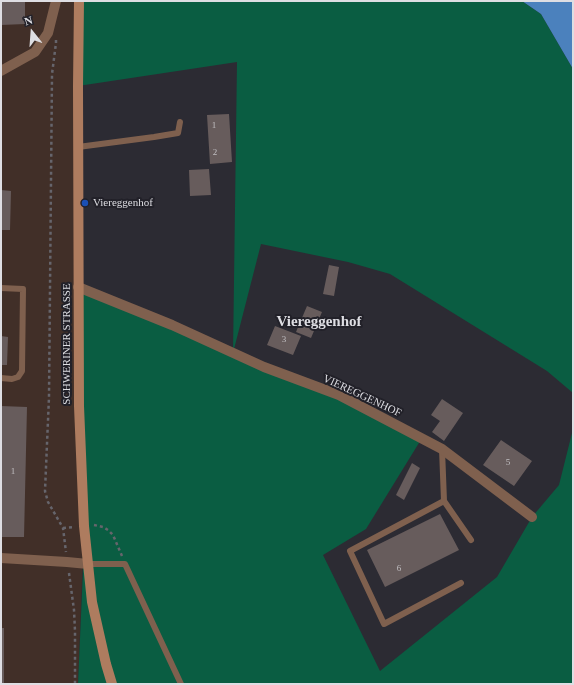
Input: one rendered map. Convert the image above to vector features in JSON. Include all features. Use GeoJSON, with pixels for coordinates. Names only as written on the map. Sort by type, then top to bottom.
{"type":"FeatureCollection","features":[{"type":"Feature","properties":{"kind":"main road","name":"SCHWERINER STRASSE"},"geometry":{"type":"LineString","coordinates":[[79,1],[79,406],[84,526],[92,602],[112,684]]}},
{"type":"Feature","properties":{"kind":"street"},"geometry":{"type":"LineString","coordinates":[[1,71],[35,52],[48,33],[56,1]]}},
{"type":"Feature","properties":{"kind":"street","name":"VIEREGGENHOF"},"geometry":{"type":"LineString","coordinates":[[78,287],[172,325],[264,367],[339,395],[442,449],[532,517]]}},
{"type":"Feature","properties":{"kind":"street"},"geometry":{"type":"LineString","coordinates":[[1,558],[88,564]]}},
{"type":"Feature","properties":{"kind":"lane"},"geometry":{"type":"LineString","coordinates":[[78,147],[178,133],[180,122]]}},
{"type":"Feature","properties":{"kind":"lane"},"geometry":{"type":"LineString","coordinates":[[1,288],[23,289],[22,371],[18,377],[12,379],[1,378]]}},
{"type":"Feature","properties":{"kind":"lane"},"geometry":{"type":"LineString","coordinates":[[442,449],[444,501],[471,540]]}},
{"type":"Feature","properties":{"kind":"lane"},"geometry":{"type":"LineString","coordinates":[[444,501],[350,550],[384,624],[461,583]]}},
{"type":"Feature","properties":{"kind":"lane"},"geometry":{"type":"LineString","coordinates":[[88,564],[125,564],[181,684]]}},
{"type":"Feature","properties":{"kind":"path"},"geometry":{"type":"LineString","coordinates":[[48,33],[54,36],[56,43],[52,74],[49,397],[46,491],[48,502],[63,528],[74,610],[75,684]]}},
{"type":"Feature","properties":{"kind":"path"},"geometry":{"type":"LineString","coordinates":[[63,528],[96,525],[103,527],[112,535],[125,564]]}},
{"type":"Feature","properties":{"kind":"shaded area"},"geometry":{"type":"Polygon","coordinates":[[[1,1],[79,1],[84,526],[78,684],[1,684],[1,1]]]}},
{"type":"Feature","properties":{"kind":"green space"},"geometry":{"type":"Polygon","coordinates":[[[79,1],[522,1],[541,14],[573,69],[573,393],[547,371],[390,274],[348,262],[261,244],[233,353],[237,62],[78,86],[79,1]]]}},
{"type":"Feature","properties":{"kind":"green space"},"geometry":{"type":"Polygon","coordinates":[[[82,290],[233,353],[339,395],[422,438],[366,529],[323,555],[380,671],[497,577],[532,517],[559,485],[573,429],[573,684],[78,684],[83,570],[82,290]]]}},
{"type":"Feature","properties":{"kind":"water"},"geometry":{"type":"Polygon","coordinates":[[[522,1],[573,1],[573,69],[541,14],[522,1]]]}},
{"type":"Feature","properties":{"kind":"building"},"geometry":{"type":"Polygon","coordinates":[[[1,1],[25,1],[25,24],[1,25],[1,1]]]}},
{"type":"Feature","properties":{"kind":"building"},"geometry":{"type":"Polygon","coordinates":[[[229,114],[232,162],[210,164],[207,115],[229,114]]]}},
{"type":"Feature","properties":{"kind":"building"},"geometry":{"type":"Polygon","coordinates":[[[209,169],[211,195],[190,196],[189,170],[209,169]]]}},
{"type":"Feature","properties":{"kind":"building"},"geometry":{"type":"Polygon","coordinates":[[[1,190],[11,191],[10,230],[1,230],[1,190]]]}},
{"type":"Feature","properties":{"kind":"building"},"geometry":{"type":"Polygon","coordinates":[[[329,265],[339,267],[334,296],[323,294],[329,265]]]}},
{"type":"Feature","properties":{"kind":"building"},"geometry":{"type":"Polygon","coordinates":[[[307,306],[322,312],[311,338],[296,332],[307,306]]]}},
{"type":"Feature","properties":{"kind":"building"},"geometry":{"type":"Polygon","coordinates":[[[275,326],[301,336],[293,355],[267,345],[275,326]]]}},
{"type":"Feature","properties":{"kind":"building"},"geometry":{"type":"Polygon","coordinates":[[[1,336],[8,337],[7,365],[1,365],[1,336]]]}},
{"type":"Feature","properties":{"kind":"building"},"geometry":{"type":"Polygon","coordinates":[[[442,399],[463,413],[444,441],[432,432],[440,421],[431,415],[442,399]]]}},
{"type":"Feature","properties":{"kind":"building"},"geometry":{"type":"Polygon","coordinates":[[[1,406],[27,407],[24,537],[1,537],[1,406]]]}},
{"type":"Feature","properties":{"kind":"building"},"geometry":{"type":"Polygon","coordinates":[[[501,440],[532,461],[514,486],[483,465],[501,440]]]}},
{"type":"Feature","properties":{"kind":"building"},"geometry":{"type":"Polygon","coordinates":[[[412,463],[420,468],[404,500],[396,495],[412,463]]]}},
{"type":"Feature","properties":{"kind":"building"},"geometry":{"type":"Polygon","coordinates":[[[440,514],[459,550],[385,587],[367,550],[440,514]]]}},
{"type":"Feature","properties":{"kind":"building"},"geometry":{"type":"Polygon","coordinates":[[[1,628],[4,628],[4,684],[1,684],[1,628]]]}},
{"type":"Feature","properties":{"kind":"place","name":"Viereggenhof"},"geometry":{"type":"Point","coordinates":[85,203]}},
{"type":"Feature","properties":{"kind":"district","name":"Viereggenhof"},"geometry":{"type":"Point","coordinates":[319,322]}}]}
